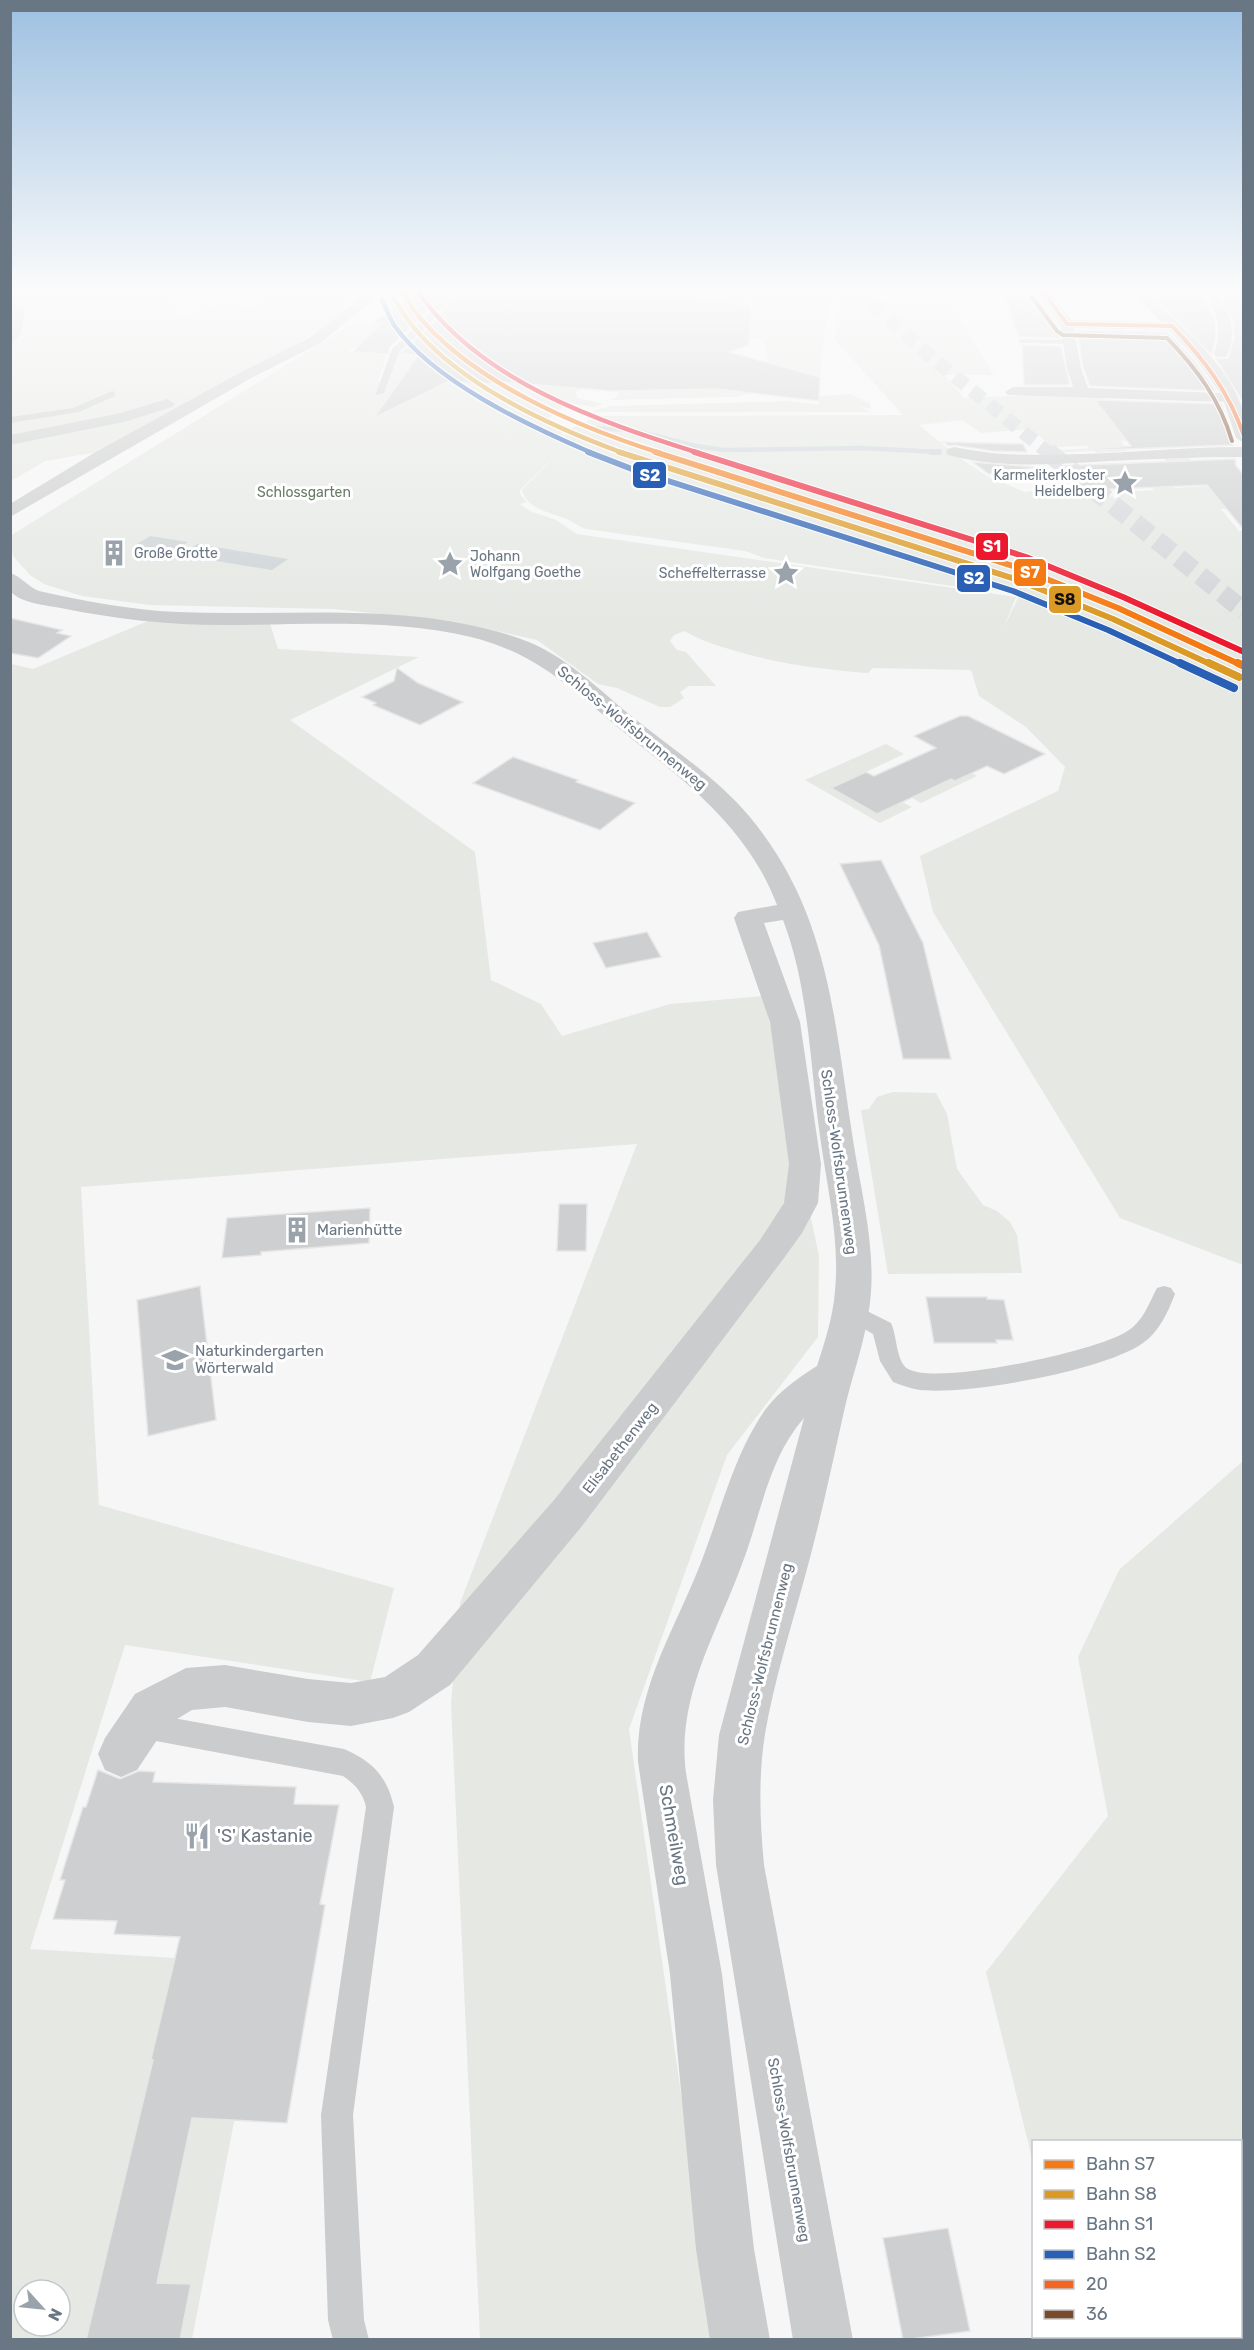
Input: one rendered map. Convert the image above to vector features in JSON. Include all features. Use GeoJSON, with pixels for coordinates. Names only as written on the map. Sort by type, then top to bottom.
{"type":"FeatureCollection","features":[{"type":"Feature","properties":{"kind":"street"},"geometry":{"type":"LineString","coordinates":[[10,440],[141,413],[179,399]]}},
{"type":"Feature","properties":{"kind":"street"},"geometry":{"type":"LineString","coordinates":[[10,512],[68,475],[206,399]]}},
{"type":"Feature","properties":{"kind":"street"},"geometry":{"type":"LineString","coordinates":[[1224,399],[1243,430]]}},
{"type":"Feature","properties":{"kind":"street"},"geometry":{"type":"LineString","coordinates":[[957,451],[1001,459],[1042,460],[1244,452]]}},
{"type":"Feature","properties":{"kind":"street","name":"Schloss-Wolfsbrunnenweg"},"geometry":{"type":"LineString","coordinates":[[10,579],[21,591],[33,596],[158,616],[389,621],[454,629],[523,646],[562,670],[714,795],[742,824],[763,852],[794,910],[802,930],[815,983],[846,1204],[852,1264],[851,1311],[803,1505],[747,1712],[740,1754],[736,1804],[740,1865],[823,2340]]}},
{"type":"Feature","properties":{"kind":"street","name":"Elisabethenweg"},"geometry":{"type":"LineString","coordinates":[[129,1739],[164,1699],[186,1688],[199,1685],[243,1688],[324,1704],[358,1705],[395,1698],[434,1670],[568,1513],[772,1249],[790,1224],[801,1203],[805,1164],[786,1030],[748,918],[794,910]]}},
{"type":"Feature","properties":{"kind":"street","name":"Schmeilweg"},"geometry":{"type":"LineString","coordinates":[[740,2340],[725,2243],[706,2043],[685,1895],[660,1759],[661,1736],[664,1711],[677,1671],[707,1601],[754,1466],[766,1441],[796,1401],[834,1375]]}},
{"type":"Feature","properties":{"kind":"lane"},"geometry":{"type":"LineString","coordinates":[[10,420],[78,410],[104,399]]}},
{"type":"Feature","properties":{"kind":"lane"},"geometry":{"type":"LineString","coordinates":[[851,1311],[883,1329],[894,1366],[900,1375],[921,1383],[1001,1376],[1063,1364],[1111,1350],[1132,1340],[1146,1329],[1158,1311],[1164,1294]]}},
{"type":"Feature","properties":{"kind":"lane"},"geometry":{"type":"LineString","coordinates":[[129,1739],[344,1763],[359,1770],[376,1791],[380,1807],[337,2115],[346,2320],[351,2340]]}},
{"type":"Feature","properties":{"kind":"green space"},"geometry":{"type":"Polygon","coordinates":[[[11,399],[197,399],[98,452],[45,461],[11,481],[11,399]]]}},
{"type":"Feature","properties":{"kind":"green space","name":"Schlossgarten"},"geometry":{"type":"Polygon","coordinates":[[[231,399],[581,399],[604,404],[593,407],[569,403],[548,419],[554,425],[567,427],[562,433],[566,441],[564,432],[599,416],[903,415],[888,399],[1102,399],[1108,407],[1195,441],[1121,441],[1127,451],[1097,453],[1087,446],[1053,447],[1030,429],[981,433],[962,420],[919,425],[987,476],[1025,492],[1055,488],[1080,495],[1120,497],[1117,492],[1154,490],[1140,475],[1161,474],[1175,488],[1208,486],[1198,478],[1178,471],[1162,457],[1188,456],[1202,477],[1243,508],[1221,509],[1239,531],[1244,531],[1243,1265],[1120,1218],[933,912],[920,856],[1058,791],[1065,767],[1026,727],[979,696],[971,670],[873,668],[868,673],[816,668],[732,650],[702,640],[685,631],[674,635],[670,641],[677,650],[686,652],[716,686],[689,686],[680,692],[684,698],[670,707],[660,707],[617,688],[598,684],[537,640],[452,621],[333,609],[150,605],[82,596],[44,584],[30,575],[13,556],[10,536],[231,399]],[[559,452],[520,490],[520,494],[527,502],[520,504],[530,511],[556,520],[577,534],[1016,597],[1004,627],[1019,596],[1017,592],[952,586],[764,558],[745,551],[586,529],[567,519],[545,512],[529,502],[522,490],[559,452]]]}},
{"type":"Feature","properties":{"kind":"green space"},"geometry":{"type":"Polygon","coordinates":[[[613,399],[666,399],[610,400],[613,399]]]}},
{"type":"Feature","properties":{"kind":"green space"},"geometry":{"type":"Polygon","coordinates":[[[819,399],[860,399],[870,403],[871,409],[857,406],[871,412],[594,412],[612,406],[790,401],[819,405],[819,399]]]}},
{"type":"Feature","properties":{"kind":"green space"},"geometry":{"type":"Polygon","coordinates":[[[148,621],[270,624],[278,649],[419,657],[290,720],[475,852],[491,980],[541,1004],[562,1036],[670,1004],[764,996],[819,1256],[818,1337],[727,1455],[629,1729],[716,2339],[480,2339],[451,1703],[460,1603],[637,1144],[81,1187],[99,1505],[394,1588],[370,1682],[125,1645],[30,1949],[175,1958],[151,2059],[245,2065],[192,2339],[11,2340],[11,664],[33,669],[148,621]]]}},
{"type":"Feature","properties":{"kind":"green space"},"geometry":{"type":"Polygon","coordinates":[[[886,744],[904,754],[832,788],[877,814],[902,802],[912,807],[880,823],[805,780],[886,744]]]}},
{"type":"Feature","properties":{"kind":"green space"},"geometry":{"type":"Polygon","coordinates":[[[972,773],[977,776],[921,803],[912,798],[951,779],[955,781],[972,773]]]}},
{"type":"Feature","properties":{"kind":"green space"},"geometry":{"type":"Polygon","coordinates":[[[893,1092],[936,1093],[947,1114],[957,1169],[983,1205],[997,1211],[1010,1222],[1017,1235],[1022,1273],[888,1274],[861,1110],[869,1109],[877,1097],[893,1092]]]}},
{"type":"Feature","properties":{"kind":"green space"},"geometry":{"type":"Polygon","coordinates":[[[1243,1461],[1243,2339],[1078,2339],[1242,2338],[1242,2140],[1032,2140],[1032,2158],[986,1972],[1108,1816],[1078,1657],[1119,1570],[1243,1461]]]}},
{"type":"Feature","properties":{"kind":"shaded area"},"geometry":{"type":"Polygon","coordinates":[[[150,536],[188,542],[172,553],[134,546],[150,536]]]}},
{"type":"Feature","properties":{"kind":"shaded area"},"geometry":{"type":"Polygon","coordinates":[[[197,544],[288,559],[272,570],[180,555],[197,544]]]}},
{"type":"Feature","properties":{"kind":"building"},"geometry":{"type":"Polygon","coordinates":[[[388,399],[413,399],[374,418],[388,399]]]}},
{"type":"Feature","properties":{"kind":"building"},"geometry":{"type":"Polygon","coordinates":[[[799,399],[819,399],[819,401],[799,399]]]}},
{"type":"Feature","properties":{"kind":"building"},"geometry":{"type":"Polygon","coordinates":[[[1095,400],[1222,404],[1233,445],[1046,452],[1131,446],[1095,400]]]}},
{"type":"Feature","properties":{"kind":"building"},"geometry":{"type":"Polygon","coordinates":[[[943,442],[1023,444],[1027,452],[949,446],[943,442]]]}},
{"type":"Feature","properties":{"kind":"building"},"geometry":{"type":"Polygon","coordinates":[[[1235,459],[1236,466],[1244,475],[1244,530],[1207,485],[1088,490],[1082,489],[1059,466],[1235,459]]]}},
{"type":"Feature","properties":{"kind":"building"},"geometry":{"type":"Polygon","coordinates":[[[972,462],[1034,467],[1034,468],[989,474],[972,462]]]}},
{"type":"Feature","properties":{"kind":"building"},"geometry":{"type":"Polygon","coordinates":[[[10,618],[62,630],[57,633],[71,636],[38,658],[10,653],[10,618]]]}},
{"type":"Feature","properties":{"kind":"building"},"geometry":{"type":"Polygon","coordinates":[[[397,668],[418,683],[463,702],[420,725],[373,705],[376,703],[362,697],[394,681],[397,668]]]}},
{"type":"Feature","properties":{"kind":"building"},"geometry":{"type":"Polygon","coordinates":[[[960,716],[968,716],[1045,754],[1004,774],[987,766],[955,781],[951,779],[877,814],[831,788],[866,772],[874,776],[936,748],[914,736],[960,716]]]}},
{"type":"Feature","properties":{"kind":"building"},"geometry":{"type":"Polygon","coordinates":[[[513,757],[635,803],[600,830],[473,783],[513,757]]]}},
{"type":"Feature","properties":{"kind":"building"},"geometry":{"type":"Polygon","coordinates":[[[881,860],[923,943],[951,1059],[903,1059],[879,945],[840,864],[881,860]]]}},
{"type":"Feature","properties":{"kind":"building"},"geometry":{"type":"Polygon","coordinates":[[[647,932],[661,957],[606,968],[593,943],[647,932]]]}},
{"type":"Feature","properties":{"kind":"building"},"geometry":{"type":"Polygon","coordinates":[[[559,1204],[587,1204],[586,1251],[557,1251],[559,1204]]]}},
{"type":"Feature","properties":{"kind":"building","name":"Marienhütte"},"geometry":{"type":"Polygon","coordinates":[[[370,1208],[369,1243],[261,1252],[261,1255],[222,1258],[227,1218],[370,1208]]]}},
{"type":"Feature","properties":{"kind":"building","name":"Naturkindergarten Wörterwald"},"geometry":{"type":"Polygon","coordinates":[[[200,1286],[216,1420],[148,1436],[137,1300],[200,1286]]]}},
{"type":"Feature","properties":{"kind":"building"},"geometry":{"type":"Polygon","coordinates":[[[926,1297],[987,1297],[987,1299],[1004,1300],[1013,1340],[996,1340],[997,1343],[934,1343],[926,1297]]]}},
{"type":"Feature","properties":{"kind":"building"},"geometry":{"type":"Polygon","coordinates":[[[98,1770],[120,1779],[139,1771],[155,1772],[153,1782],[296,1787],[294,1804],[339,1805],[320,1904],[325,1905],[287,2123],[192,2118],[157,2283],[191,2284],[180,2340],[86,2340],[180,1937],[114,1934],[117,1921],[53,1919],[65,1880],[60,1880],[83,1807],[86,1807],[98,1770]]]}},
{"type":"Feature","properties":{"kind":"building"},"geometry":{"type":"Polygon","coordinates":[[[948,2228],[970,2331],[903,2340],[883,2238],[948,2228]]]}},
{"type":"Feature","properties":{"kind":"waterway"},"geometry":{"type":"LineString","coordinates":[[589,428],[632,430],[696,446],[724,450],[861,448],[939,452],[931,452]]}},
{"type":"Feature","properties":{"kind":"tunnel"},"geometry":{"type":"LineString","coordinates":[[982,399],[1049,453]]}},
{"type":"Feature","properties":{"kind":"tunnel"},"geometry":{"type":"LineString","coordinates":[[1048,452],[1244,611]]}},
{"type":"Feature","properties":{"kind":"rail line","name":"S2"},"geometry":{"type":"LineString","coordinates":[[483,399],[541,430],[637,471],[1013,591],[1108,630],[1234,688]]}},
{"type":"Feature","properties":{"kind":"rail line","name":"S8"},"geometry":{"type":"LineString","coordinates":[[505,399],[581,436],[641,460],[1018,580],[1113,619],[1239,677]]}},
{"type":"Feature","properties":{"kind":"rail line","name":"S7"},"geometry":{"type":"LineString","coordinates":[[530,399],[585,425],[644,448],[1022,569],[1118,608],[1244,666]]}},
{"type":"Feature","properties":{"kind":"rail line","name":"S1"},"geometry":{"type":"LineString","coordinates":[[557,399],[648,437],[1026,557],[1123,597],[1244,652]]}},
{"type":"Feature","properties":{"kind":"transit line","name":"36"},"geometry":{"type":"LineString","coordinates":[[1215,399],[1232,441]]}},
{"type":"Feature","properties":{"kind":"transit line","name":"20"},"geometry":{"type":"LineString","coordinates":[[1229,399],[1244,436]]}},
{"type":"Feature","properties":{"kind":"place","name":"Karmeliterkloster Heidelberg"},"geometry":{"type":"Point","coordinates":[1125,483]}},
{"type":"Feature","properties":{"kind":"place","name":"Große Grotte"},"geometry":{"type":"Point","coordinates":[114,553]}},
{"type":"Feature","properties":{"kind":"place","name":"Johann Wolfgang Goethe"},"geometry":{"type":"Point","coordinates":[450,564]}},
{"type":"Feature","properties":{"kind":"place","name":"Scheffelterrasse"},"geometry":{"type":"Point","coordinates":[786,573]}},
{"type":"Feature","properties":{"kind":"place","name":"Marienhütte"},"geometry":{"type":"Point","coordinates":[297,1230]}},
{"type":"Feature","properties":{"kind":"place","name":"Naturkindergarten Wörterwald"},"geometry":{"type":"Point","coordinates":[175,1360]}},
{"type":"Feature","properties":{"kind":"place","name":"'S' Kastanie"},"geometry":{"type":"Point","coordinates":[197,1836]}}]}
